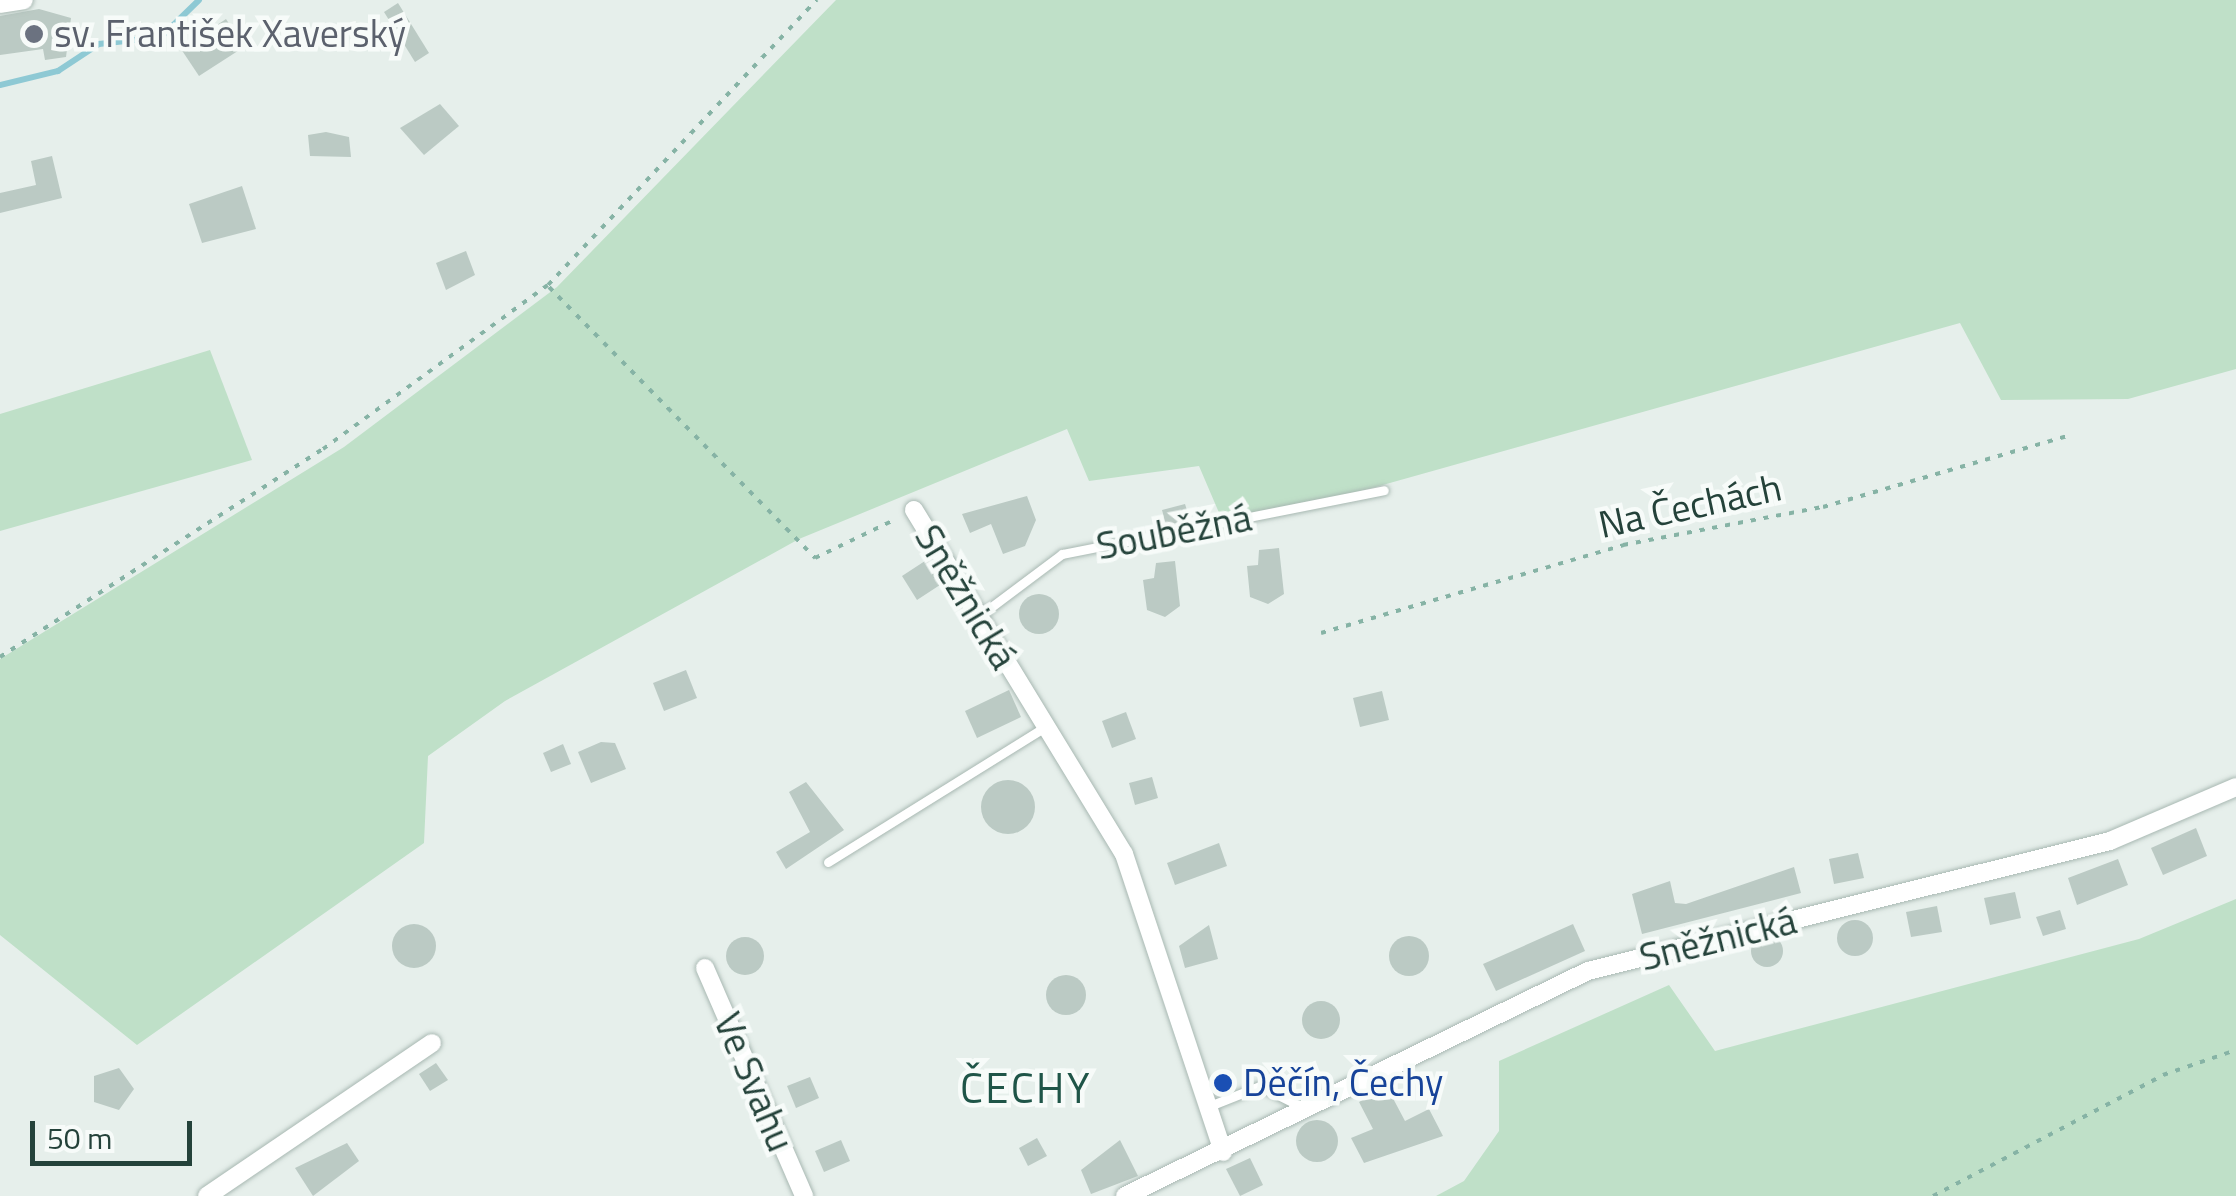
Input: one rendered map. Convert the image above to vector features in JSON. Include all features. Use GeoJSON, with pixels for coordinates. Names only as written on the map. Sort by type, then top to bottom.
{"type":"FeatureCollection","features":[{"type":"Feature","properties":{"kind":"street"},"geometry":{"type":"LineString","coordinates":[[0,4],[24,0]]}},
{"type":"Feature","properties":{"kind":"street","name":"Sněžnická"},"geometry":{"type":"LineString","coordinates":[[914,510],[982,614],[1042,729],[1124,854],[1204,1108],[1223,1152]]}},
{"type":"Feature","properties":{"kind":"street","name":"Sněžnická"},"geometry":{"type":"LineString","coordinates":[[1125,1196],[1308,1111],[1588,971],[2110,842],[2236,787]]}},
{"type":"Feature","properties":{"kind":"street","name":"Ve Svahu"},"geometry":{"type":"LineString","coordinates":[[705,968],[804,1196]]}},
{"type":"Feature","properties":{"kind":"street"},"geometry":{"type":"LineString","coordinates":[[207,1196],[432,1042]]}},
{"type":"Feature","properties":{"kind":"lane","name":"Souběžná"},"geometry":{"type":"LineString","coordinates":[[982,614],[1062,554],[1384,490]]}},
{"type":"Feature","properties":{"kind":"lane"},"geometry":{"type":"LineString","coordinates":[[828,862],[1042,729]]}},
{"type":"Feature","properties":{"kind":"lane"},"geometry":{"type":"LineString","coordinates":[[1204,1108],[1260,1086],[1308,1111]]}},
{"type":"Feature","properties":{"kind":"path"},"geometry":{"type":"LineString","coordinates":[[0,656],[323,448],[548,285],[817,0]]}},
{"type":"Feature","properties":{"kind":"path","name":"Sněžnická"},"geometry":{"type":"LineString","coordinates":[[548,285],[815,558],[914,510]]}},
{"type":"Feature","properties":{"kind":"path","name":"Na Čechách"},"geometry":{"type":"LineString","coordinates":[[1321,633],[1623,546],[1823,507],[2071,436]]}},
{"type":"Feature","properties":{"kind":"path"},"geometry":{"type":"LineString","coordinates":[[1933,1196],[2163,1074],[2236,1050]]}},
{"type":"Feature","properties":{"kind":"green space"},"geometry":{"type":"Polygon","coordinates":[[[836,0],[2236,0],[2236,369],[2128,399],[2001,400],[1960,323],[1226,529],[1199,466],[1089,481],[1067,429],[799,539],[505,701],[428,756],[424,843],[137,1045],[0,935],[0,659],[344,447],[557,287],[836,0]]]}},
{"type":"Feature","properties":{"kind":"green space"},"geometry":{"type":"Polygon","coordinates":[[[210,350],[252,460],[0,531],[0,414],[210,350]]]}},
{"type":"Feature","properties":{"kind":"green space"},"geometry":{"type":"Polygon","coordinates":[[[2236,899],[2236,1196],[1436,1196],[1464,1181],[1499,1131],[1499,1061],[1669,985],[1715,1051],[2139,939],[2236,899]]]}},
{"type":"Feature","properties":{"kind":"building"},"geometry":{"type":"Polygon","coordinates":[[[398,3],[429,53],[415,62],[384,12],[398,3]]]}},
{"type":"Feature","properties":{"kind":"building","name":"sv. František Xaverský"},"geometry":{"type":"Polygon","coordinates":[[[39,9],[71,18],[66,57],[45,60],[43,49],[0,55],[0,16],[39,9]]]}},
{"type":"Feature","properties":{"kind":"building"},"geometry":{"type":"Polygon","coordinates":[[[226,19],[244,47],[199,76],[181,49],[226,19]]]}},
{"type":"Feature","properties":{"kind":"building"},"geometry":{"type":"Polygon","coordinates":[[[440,104],[459,126],[424,155],[400,128],[440,104]]]}},
{"type":"Feature","properties":{"kind":"building"},"geometry":{"type":"Polygon","coordinates":[[[326,132],[349,137],[351,157],[310,156],[308,135],[326,132]]]}},
{"type":"Feature","properties":{"kind":"building"},"geometry":{"type":"Polygon","coordinates":[[[52,156],[62,198],[0,213],[0,193],[36,185],[31,161],[52,156]]]}},
{"type":"Feature","properties":{"kind":"building"},"geometry":{"type":"Polygon","coordinates":[[[242,186],[256,229],[202,243],[189,204],[242,186]]]}},
{"type":"Feature","properties":{"kind":"building"},"geometry":{"type":"Polygon","coordinates":[[[466,251],[475,275],[446,290],[436,263],[466,251]]]}},
{"type":"Feature","properties":{"kind":"building"},"geometry":{"type":"Polygon","coordinates":[[[1027,496],[1036,520],[1025,546],[1003,554],[991,524],[970,533],[962,514],[1027,496]]]}},
{"type":"Feature","properties":{"kind":"building"},"geometry":{"type":"Polygon","coordinates":[[[1185,504],[1190,520],[1166,525],[1162,510],[1185,504]]]}},
{"type":"Feature","properties":{"kind":"building"},"geometry":{"type":"Polygon","coordinates":[[[1279,548],[1284,594],[1268,604],[1250,597],[1247,566],[1258,565],[1259,550],[1279,548]]]}},
{"type":"Feature","properties":{"kind":"building"},"geometry":{"type":"Polygon","coordinates":[[[928,559],[943,583],[917,600],[902,576],[928,559]]]}},
{"type":"Feature","properties":{"kind":"building"},"geometry":{"type":"Polygon","coordinates":[[[1175,561],[1180,606],[1165,617],[1147,610],[1143,580],[1154,578],[1156,563],[1175,561]]]}},
{"type":"Feature","properties":{"kind":"building"},"geometry":{"type":"Polygon","coordinates":[[[1039,594],[1053,600],[1059,614],[1053,628],[1039,634],[1025,628],[1019,614],[1025,600],[1039,594]]]}},
{"type":"Feature","properties":{"kind":"building"},"geometry":{"type":"Polygon","coordinates":[[[686,670],[697,698],[664,711],[653,683],[686,670]]]}},
{"type":"Feature","properties":{"kind":"building"},"geometry":{"type":"Polygon","coordinates":[[[1009,690],[1021,717],[977,738],[965,711],[1009,690]]]}},
{"type":"Feature","properties":{"kind":"building"},"geometry":{"type":"Polygon","coordinates":[[[1382,691],[1389,720],[1360,727],[1353,698],[1382,691]]]}},
{"type":"Feature","properties":{"kind":"building"},"geometry":{"type":"Polygon","coordinates":[[[1126,712],[1136,739],[1112,748],[1102,721],[1126,712]]]}},
{"type":"Feature","properties":{"kind":"building"},"geometry":{"type":"Polygon","coordinates":[[[601,742],[615,743],[626,769],[591,783],[578,752],[601,742]]]}},
{"type":"Feature","properties":{"kind":"building"},"geometry":{"type":"Polygon","coordinates":[[[563,744],[571,764],[551,772],[543,753],[563,744]]]}},
{"type":"Feature","properties":{"kind":"building"},"geometry":{"type":"Polygon","coordinates":[[[1152,777],[1158,798],[1135,805],[1129,783],[1152,777]]]}},
{"type":"Feature","properties":{"kind":"building"},"geometry":{"type":"Polygon","coordinates":[[[1008,780],[1027,788],[1035,807],[1027,826],[1008,834],[989,826],[981,807],[989,788],[1008,780]]]}},
{"type":"Feature","properties":{"kind":"building"},"geometry":{"type":"Polygon","coordinates":[[[806,782],[844,830],[786,869],[776,852],[810,832],[789,792],[806,782]]]}},
{"type":"Feature","properties":{"kind":"building"},"geometry":{"type":"Polygon","coordinates":[[[2196,828],[2207,856],[2163,875],[2151,848],[2196,828]]]}},
{"type":"Feature","properties":{"kind":"building"},"geometry":{"type":"Polygon","coordinates":[[[1219,843],[1227,866],[1175,885],[1167,863],[1219,843]]]}},
{"type":"Feature","properties":{"kind":"building"},"geometry":{"type":"Polygon","coordinates":[[[1858,853],[1864,878],[1834,884],[1829,859],[1858,853]]]}},
{"type":"Feature","properties":{"kind":"building"},"geometry":{"type":"Polygon","coordinates":[[[2118,859],[2128,885],[2077,905],[2068,878],[2118,859]]]}},
{"type":"Feature","properties":{"kind":"building"},"geometry":{"type":"Polygon","coordinates":[[[1794,867],[1801,893],[1642,934],[1632,894],[1670,881],[1675,903],[1686,904],[1794,867]]]}},
{"type":"Feature","properties":{"kind":"building"},"geometry":{"type":"Polygon","coordinates":[[[2015,892],[2021,918],[1990,925],[1984,898],[2015,892]]]}},
{"type":"Feature","properties":{"kind":"building"},"geometry":{"type":"Polygon","coordinates":[[[1937,906],[1942,932],[1911,937],[1906,912],[1937,906]]]}},
{"type":"Feature","properties":{"kind":"building"},"geometry":{"type":"Polygon","coordinates":[[[2060,910],[2066,929],[2043,936],[2036,917],[2060,910]]]}},
{"type":"Feature","properties":{"kind":"building"},"geometry":{"type":"Polygon","coordinates":[[[1855,920],[1868,925],[1873,938],[1868,951],[1855,956],[1842,951],[1837,938],[1842,925],[1855,920]]]}},
{"type":"Feature","properties":{"kind":"building"},"geometry":{"type":"Polygon","coordinates":[[[414,924],[429,931],[436,946],[429,961],[414,968],[399,961],[392,946],[399,931],[414,924]]]}},
{"type":"Feature","properties":{"kind":"building"},"geometry":{"type":"Polygon","coordinates":[[[1573,924],[1585,951],[1496,991],[1483,964],[1573,924]]]}},
{"type":"Feature","properties":{"kind":"building"},"geometry":{"type":"Polygon","coordinates":[[[1209,925],[1218,959],[1185,968],[1179,946],[1209,925]]]}},
{"type":"Feature","properties":{"kind":"building"},"geometry":{"type":"Polygon","coordinates":[[[1767,935],[1779,939],[1783,951],[1779,963],[1767,967],[1755,963],[1751,951],[1755,939],[1767,935]]]}},
{"type":"Feature","properties":{"kind":"building"},"geometry":{"type":"Polygon","coordinates":[[[1409,936],[1423,942],[1429,956],[1423,970],[1409,976],[1395,970],[1389,956],[1395,942],[1409,936]]]}},
{"type":"Feature","properties":{"kind":"building"},"geometry":{"type":"Polygon","coordinates":[[[745,937],[758,943],[764,956],[758,969],[745,975],[732,969],[726,956],[732,943],[745,937]]]}},
{"type":"Feature","properties":{"kind":"building"},"geometry":{"type":"Polygon","coordinates":[[[1066,975],[1080,981],[1086,995],[1080,1009],[1066,1015],[1052,1009],[1046,995],[1052,981],[1066,975]]]}},
{"type":"Feature","properties":{"kind":"building"},"geometry":{"type":"Polygon","coordinates":[[[1321,1001],[1335,1006],[1340,1020],[1335,1034],[1321,1039],[1307,1034],[1302,1020],[1307,1006],[1321,1001]]]}},
{"type":"Feature","properties":{"kind":"building"},"geometry":{"type":"Polygon","coordinates":[[[436,1063],[448,1080],[430,1091],[419,1074],[436,1063]]]}},
{"type":"Feature","properties":{"kind":"building"},"geometry":{"type":"Polygon","coordinates":[[[119,1068],[134,1089],[119,1110],[94,1102],[94,1076],[119,1068]]]}},
{"type":"Feature","properties":{"kind":"building"},"geometry":{"type":"Polygon","coordinates":[[[810,1077],[819,1098],[796,1108],[787,1086],[810,1077]]]}},
{"type":"Feature","properties":{"kind":"building"},"geometry":{"type":"Polygon","coordinates":[[[1387,1087],[1405,1121],[1429,1109],[1443,1136],[1364,1163],[1351,1138],[1373,1129],[1359,1102],[1387,1087]]]}},
{"type":"Feature","properties":{"kind":"building"},"geometry":{"type":"Polygon","coordinates":[[[1317,1120],[1332,1126],[1338,1141],[1332,1156],[1317,1162],[1302,1156],[1296,1141],[1302,1126],[1317,1120]]]}},
{"type":"Feature","properties":{"kind":"building"},"geometry":{"type":"Polygon","coordinates":[[[1037,1138],[1047,1156],[1028,1166],[1019,1148],[1037,1138]]]}},
{"type":"Feature","properties":{"kind":"building"},"geometry":{"type":"Polygon","coordinates":[[[841,1140],[850,1161],[824,1172],[815,1151],[841,1140]]]}},
{"type":"Feature","properties":{"kind":"building"},"geometry":{"type":"Polygon","coordinates":[[[1120,1140],[1138,1176],[1091,1194],[1081,1170],[1120,1140]]]}},
{"type":"Feature","properties":{"kind":"building"},"geometry":{"type":"Polygon","coordinates":[[[347,1143],[359,1161],[313,1196],[295,1168],[347,1143]]]}},
{"type":"Feature","properties":{"kind":"building"},"geometry":{"type":"Polygon","coordinates":[[[1250,1158],[1263,1185],[1240,1196],[1226,1169],[1250,1158]]]}},
{"type":"Feature","properties":{"kind":"waterway"},"geometry":{"type":"LineString","coordinates":[[0,85],[58,71],[99,44],[161,37],[199,0]]}},
{"type":"Feature","properties":{"kind":"place","name":"sv. František Xaverský"},"geometry":{"type":"Point","coordinates":[34,34]}},
{"type":"Feature","properties":{"kind":"place","name":"Děčín, Čechy"},"geometry":{"type":"Point","coordinates":[1223,1083]}},
{"type":"Feature","properties":{"kind":"district","name":"ČECHY"},"geometry":{"type":"Point","coordinates":[1026,1087]}}]}
